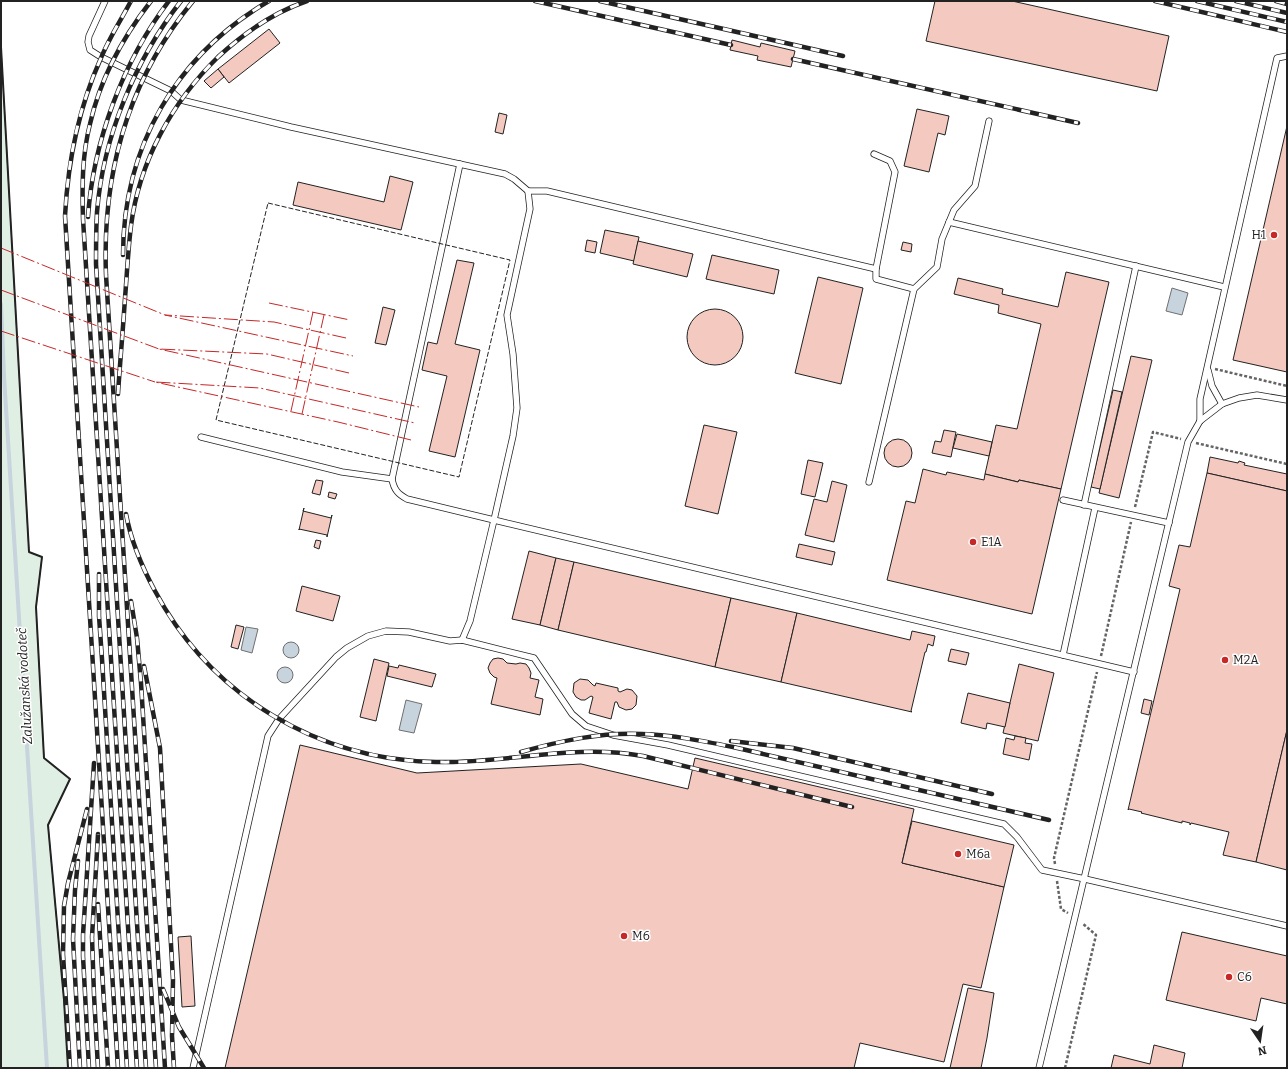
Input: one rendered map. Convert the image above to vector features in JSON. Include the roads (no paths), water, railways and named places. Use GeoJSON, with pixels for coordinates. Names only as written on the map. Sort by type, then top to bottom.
{"type":"FeatureCollection","features":[{"type":"Feature","properties":{"kind":"lane"},"geometry":{"type":"LineString","coordinates":[[105,1],[89,36],[88,42],[90,50],[97,55],[171,91],[181,100],[291,128],[505,174],[514,179],[528,191],[547,191],[876,269]]}},
{"type":"Feature","properties":{"kind":"lane"},"geometry":{"type":"LineString","coordinates":[[1200,421],[1200,399],[1224,287],[1278,58],[1287,56]]}},
{"type":"Feature","properties":{"kind":"lane"},"geometry":{"type":"LineString","coordinates":[[869,482],[914,289],[937,267],[942,239],[954,210],[974,186],[989,121]]}},
{"type":"Feature","properties":{"kind":"lane"},"geometry":{"type":"LineString","coordinates":[[874,154],[890,161],[895,172],[876,269],[876,279],[914,289]]}},
{"type":"Feature","properties":{"kind":"lane"},"geometry":{"type":"LineString","coordinates":[[460,164],[392,479],[393,487],[397,494],[407,499],[1134,672]]}},
{"type":"Feature","properties":{"kind":"lane"},"geometry":{"type":"LineString","coordinates":[[462,640],[470,621],[513,436],[517,408],[513,354],[507,315],[530,210],[528,191]]}},
{"type":"Feature","properties":{"kind":"lane"},"geometry":{"type":"LineString","coordinates":[[950,222],[1224,287]]}},
{"type":"Feature","properties":{"kind":"lane"},"geometry":{"type":"LineString","coordinates":[[1084,505],[1136,266]]}},
{"type":"Feature","properties":{"kind":"lane"},"geometry":{"type":"LineString","coordinates":[[1207,367],[1212,386],[1222,404]]}},
{"type":"Feature","properties":{"kind":"lane"},"geometry":{"type":"LineString","coordinates":[[1039,1068],[1188,442],[1200,421],[1222,404],[1239,398],[1257,396],[1287,400]]}},
{"type":"Feature","properties":{"kind":"lane"},"geometry":{"type":"LineString","coordinates":[[201,437],[342,472],[392,479]]}},
{"type":"Feature","properties":{"kind":"lane"},"geometry":{"type":"LineString","coordinates":[[1063,500],[1169,523]]}},
{"type":"Feature","properties":{"kind":"lane"},"geometry":{"type":"LineString","coordinates":[[1063,655],[1095,508]]}},
{"type":"Feature","properties":{"kind":"lane"},"geometry":{"type":"LineString","coordinates":[[193,1068],[268,736],[279,719],[336,657],[347,648],[368,636],[386,631],[409,632],[450,641],[462,640],[534,658],[572,714],[586,726],[613,735],[668,745],[1004,824],[1017,837],[1042,870],[1287,926]]}},
{"type":"Feature","properties":{"kind":"waterway","name":"Zalužanská vodoteč"},"geometry":{"type":"LineString","coordinates":[[1,304],[4,376],[47,1068]]}},
{"type":"Feature","properties":{"kind":"railway"},"geometry":{"type":"LineString","coordinates":[[118,1068],[65,216],[66,195],[72,155],[80,116],[86,96],[111,36],[131,1]]}},
{"type":"Feature","properties":{"kind":"railway"},"geometry":{"type":"LineString","coordinates":[[137,1068],[83,219],[83,183],[87,136],[94,107],[106,75],[122,44],[151,1]]}},
{"type":"Feature","properties":{"kind":"railway"},"geometry":{"type":"LineString","coordinates":[[88,217],[96,160],[113,103],[124,76],[138,50],[153,24],[169,1]]}},
{"type":"Feature","properties":{"kind":"railway"},"geometry":{"type":"LineString","coordinates":[[146,1068],[96,264],[96,225],[100,184],[106,156],[124,100],[149,48],[181,1]]}},
{"type":"Feature","properties":{"kind":"railway"},"geometry":{"type":"LineString","coordinates":[[156,1068],[106,275],[106,237],[109,201],[115,165],[124,130],[136,96],[151,63],[170,31],[193,1]]}},
{"type":"Feature","properties":{"kind":"railway"},"geometry":{"type":"LineString","coordinates":[[123,255],[125,215],[133,177],[145,141],[161,108],[182,77],[207,48],[236,23],[269,1]]}},
{"type":"Feature","properties":{"kind":"railway"},"geometry":{"type":"LineString","coordinates":[[118,394],[131,226],[135,202],[142,179],[160,134],[186,93],[218,57],[248,32],[271,17],[307,1]]}},
{"type":"Feature","properties":{"kind":"railway"},"geometry":{"type":"LineString","coordinates":[[535,1],[731,45]]}},
{"type":"Feature","properties":{"kind":"railway"},"geometry":{"type":"LineString","coordinates":[[600,1],[843,56]]}},
{"type":"Feature","properties":{"kind":"railway"},"geometry":{"type":"LineString","coordinates":[[1155,1],[1287,32]]}},
{"type":"Feature","properties":{"kind":"railway"},"geometry":{"type":"LineString","coordinates":[[1197,1],[1287,22]]}},
{"type":"Feature","properties":{"kind":"railway"},"geometry":{"type":"LineString","coordinates":[[1236,1],[1287,13]]}},
{"type":"Feature","properties":{"kind":"railway"},"geometry":{"type":"LineString","coordinates":[[1276,1],[1287,4]]}},
{"type":"Feature","properties":{"kind":"railway"},"geometry":{"type":"LineString","coordinates":[[793,59],[1078,123]]}},
{"type":"Feature","properties":{"kind":"railway"},"geometry":{"type":"LineString","coordinates":[[126,514],[138,554],[155,591],[178,628],[206,662],[237,691],[272,715],[310,735],[350,749],[392,758],[436,762],[462,762],[591,752],[643,756],[852,807]]}},
{"type":"Feature","properties":{"kind":"railway"},"geometry":{"type":"LineString","coordinates":[[99,574],[99,616],[127,1068]]}},
{"type":"Feature","properties":{"kind":"railway"},"geometry":{"type":"LineString","coordinates":[[131,601],[137,638],[141,683],[165,1068]]}},
{"type":"Feature","properties":{"kind":"railway"},"geometry":{"type":"LineString","coordinates":[[144,666],[160,748],[173,980],[172,1036],[174,1068]]}},
{"type":"Feature","properties":{"kind":"railway"},"geometry":{"type":"LineString","coordinates":[[521,752],[551,744],[611,734],[642,734],[677,737],[733,747],[1049,820]]}},
{"type":"Feature","properties":{"kind":"railway"},"geometry":{"type":"LineString","coordinates":[[731,741],[793,748],[992,794]]}},
{"type":"Feature","properties":{"kind":"railway"},"geometry":{"type":"LineString","coordinates":[[89,1068],[83,935],[94,763]]}},
{"type":"Feature","properties":{"kind":"railway"},"geometry":{"type":"LineString","coordinates":[[70,1068],[63,954],[64,906],[68,883],[87,809]]}},
{"type":"Feature","properties":{"kind":"railway"},"geometry":{"type":"LineString","coordinates":[[98,834],[92,937],[98,1068]]}},
{"type":"Feature","properties":{"kind":"railway"},"geometry":{"type":"LineString","coordinates":[[78,861],[73,939],[80,1068]]}},
{"type":"Feature","properties":{"kind":"railway"},"geometry":{"type":"LineString","coordinates":[[98,904],[108,1068]]}},
{"type":"Feature","properties":{"kind":"railway"},"geometry":{"type":"LineString","coordinates":[[163,989],[179,1027],[204,1068]]}},
{"type":"Feature","properties":{"kind":"place","name":"H1"},"geometry":{"type":"Point","coordinates":[1274,235]}},
{"type":"Feature","properties":{"kind":"place","name":"E1A"},"geometry":{"type":"Point","coordinates":[973,542]}},
{"type":"Feature","properties":{"kind":"place","name":"M2A"},"geometry":{"type":"Point","coordinates":[1225,660]}},
{"type":"Feature","properties":{"kind":"place","name":"M6a"},"geometry":{"type":"Point","coordinates":[958,854]}},
{"type":"Feature","properties":{"kind":"place","name":"M6"},"geometry":{"type":"Point","coordinates":[624,936]}},
{"type":"Feature","properties":{"kind":"place","name":"C6"},"geometry":{"type":"Point","coordinates":[1229,977]}}]}
